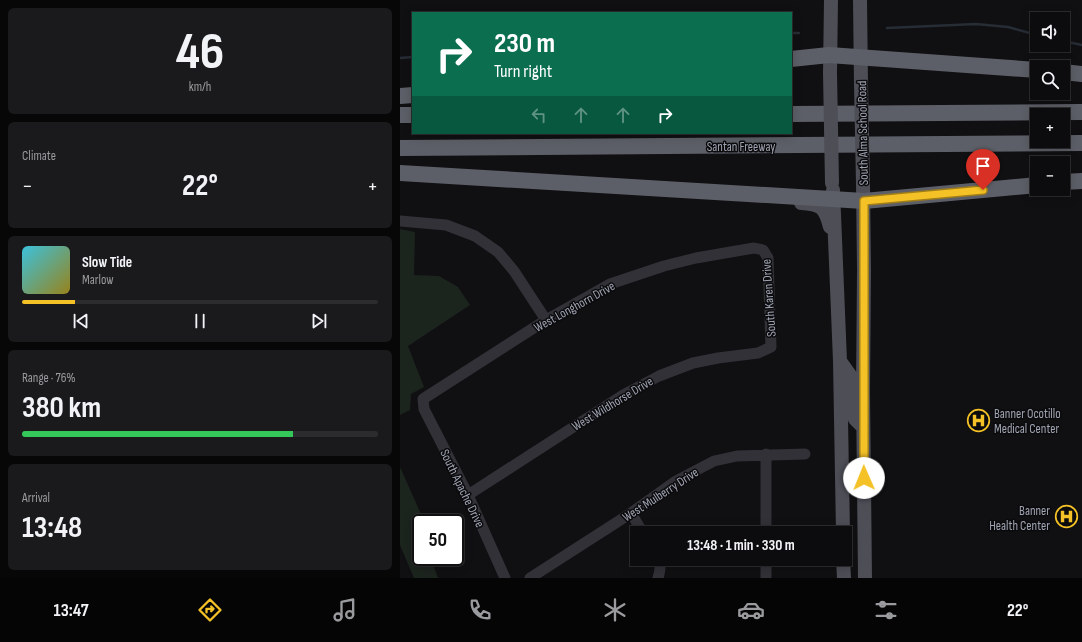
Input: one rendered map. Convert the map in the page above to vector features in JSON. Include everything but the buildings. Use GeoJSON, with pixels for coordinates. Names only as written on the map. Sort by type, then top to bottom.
{"type":"FeatureCollection","features":[{"type":"Feature","properties":{"kind":"highway"},"geometry":{"type":"LineString","coordinates":[[792,59],[829,55],[861,56],[1030,69]]}},
{"type":"Feature","properties":{"kind":"highway"},"geometry":{"type":"LineString","coordinates":[[1070,73],[1082,74]]}},
{"type":"Feature","properties":{"kind":"highway"},"geometry":{"type":"LineString","coordinates":[[400,96],[412,95]]}},
{"type":"Feature","properties":{"kind":"highway"},"geometry":{"type":"LineString","coordinates":[[792,114],[1082,112]]}},
{"type":"Feature","properties":{"kind":"highway"},"geometry":{"type":"LineString","coordinates":[[400,115],[412,115]]}},
{"type":"Feature","properties":{"kind":"highway","name":"Santan Freeway"},"geometry":{"type":"LineString","coordinates":[[400,148],[1082,143]]}},
{"type":"Feature","properties":{"kind":"highway"},"geometry":{"type":"LineString","coordinates":[[400,174],[864,201],[1030,186]]}},
{"type":"Feature","properties":{"kind":"highway"},"geometry":{"type":"LineString","coordinates":[[1070,182],[1082,181]]}},
{"type":"Feature","properties":{"kind":"main road"},"geometry":{"type":"LineString","coordinates":[[831,0],[829,55],[832,183],[840,361],[843,526]]}},
{"type":"Feature","properties":{"kind":"main road","name":"South Alma School Road"},"geometry":{"type":"LineString","coordinates":[[860,0],[864,201],[865,578]]}},
{"type":"Feature","properties":{"kind":"main road"},"geometry":{"type":"LineString","coordinates":[[666,190],[689,196],[814,203],[821,207],[827,217],[835,245]]}},
{"type":"Feature","properties":{"kind":"main road"},"geometry":{"type":"LineString","coordinates":[[840,361],[850,375],[852,409],[855,419],[864,427]]}},
{"type":"Feature","properties":{"kind":"main road"},"geometry":{"type":"LineString","coordinates":[[843,566],[844,578]]}},
{"type":"Feature","properties":{"kind":"street"},"geometry":{"type":"LineString","coordinates":[[400,221],[446,225],[475,236],[498,252],[514,271],[546,320]]}},
{"type":"Feature","properties":{"kind":"street","name":"West Longhorn Drive"},"geometry":{"type":"LineString","coordinates":[[423,398],[546,320],[610,284],[664,266],[696,258],[754,248],[763,250]]}},
{"type":"Feature","properties":{"kind":"street","name":"South Karen Drive"},"geometry":{"type":"LineString","coordinates":[[763,250],[768,258],[771,347]]}},
{"type":"Feature","properties":{"kind":"street","name":"West Wildhorse Drive"},"geometry":{"type":"LineString","coordinates":[[468,495],[623,395],[658,376],[693,363],[758,353],[771,347]]}},
{"type":"Feature","properties":{"kind":"street","name":"South Apache Drive"},"geometry":{"type":"LineString","coordinates":[[423,398],[424,409],[468,495],[505,578]]}},
{"type":"Feature","properties":{"kind":"street"},"geometry":{"type":"LineString","coordinates":[[766,454],[766,526]]}},
{"type":"Feature","properties":{"kind":"street","name":"West Mulberry Drive"},"geometry":{"type":"LineString","coordinates":[[530,578],[631,513],[676,481],[714,461],[738,456],[805,454]]}},
{"type":"Feature","properties":{"kind":"street"},"geometry":{"type":"LineString","coordinates":[[631,513],[639,526]]}},
{"type":"Feature","properties":{"kind":"street"},"geometry":{"type":"LineString","coordinates":[[658,578],[660,566]]}},
{"type":"Feature","properties":{"kind":"street"},"geometry":{"type":"LineString","coordinates":[[766,566],[766,578]]}},
{"type":"Feature","properties":{"kind":"shaded area"},"geometry":{"type":"Polygon","coordinates":[[[400,229],[415,232],[414,275],[439,276],[458,287],[470,305],[408,346],[424,387],[411,394],[410,410],[400,415],[400,229]]]}},
{"type":"Feature","properties":{"kind":"shaded area"},"geometry":{"type":"Polygon","coordinates":[[[400,467],[421,514],[412,514],[412,566],[434,566],[438,578],[414,578],[400,545],[400,467]]]}},
{"type":"Feature","properties":{"kind":"waterway"},"geometry":{"type":"LineString","coordinates":[[887,28],[976,24],[1008,27],[1030,33]]}},
{"type":"Feature","properties":{"kind":"waterway"},"geometry":{"type":"LineString","coordinates":[[792,33],[799,33]]}},
{"type":"Feature","properties":{"kind":"waterway"},"geometry":{"type":"LineString","coordinates":[[1070,42],[1082,45]]}},
{"type":"Feature","properties":{"kind":"waterway"},"geometry":{"type":"LineString","coordinates":[[400,58],[412,57]]}},
{"type":"Feature","properties":{"kind":"place","name":"Banner Ocotillo Medical Center"},"geometry":{"type":"Point","coordinates":[978,420]}},
{"type":"Feature","properties":{"kind":"place","name":"Banner Health Center"},"geometry":{"type":"Point","coordinates":[1066,517]}},
{"type":"Feature","properties":{"kind":"route"},"geometry":{"type":"LineString","coordinates":[[864,478],[864,201],[983,190]]}}]}
